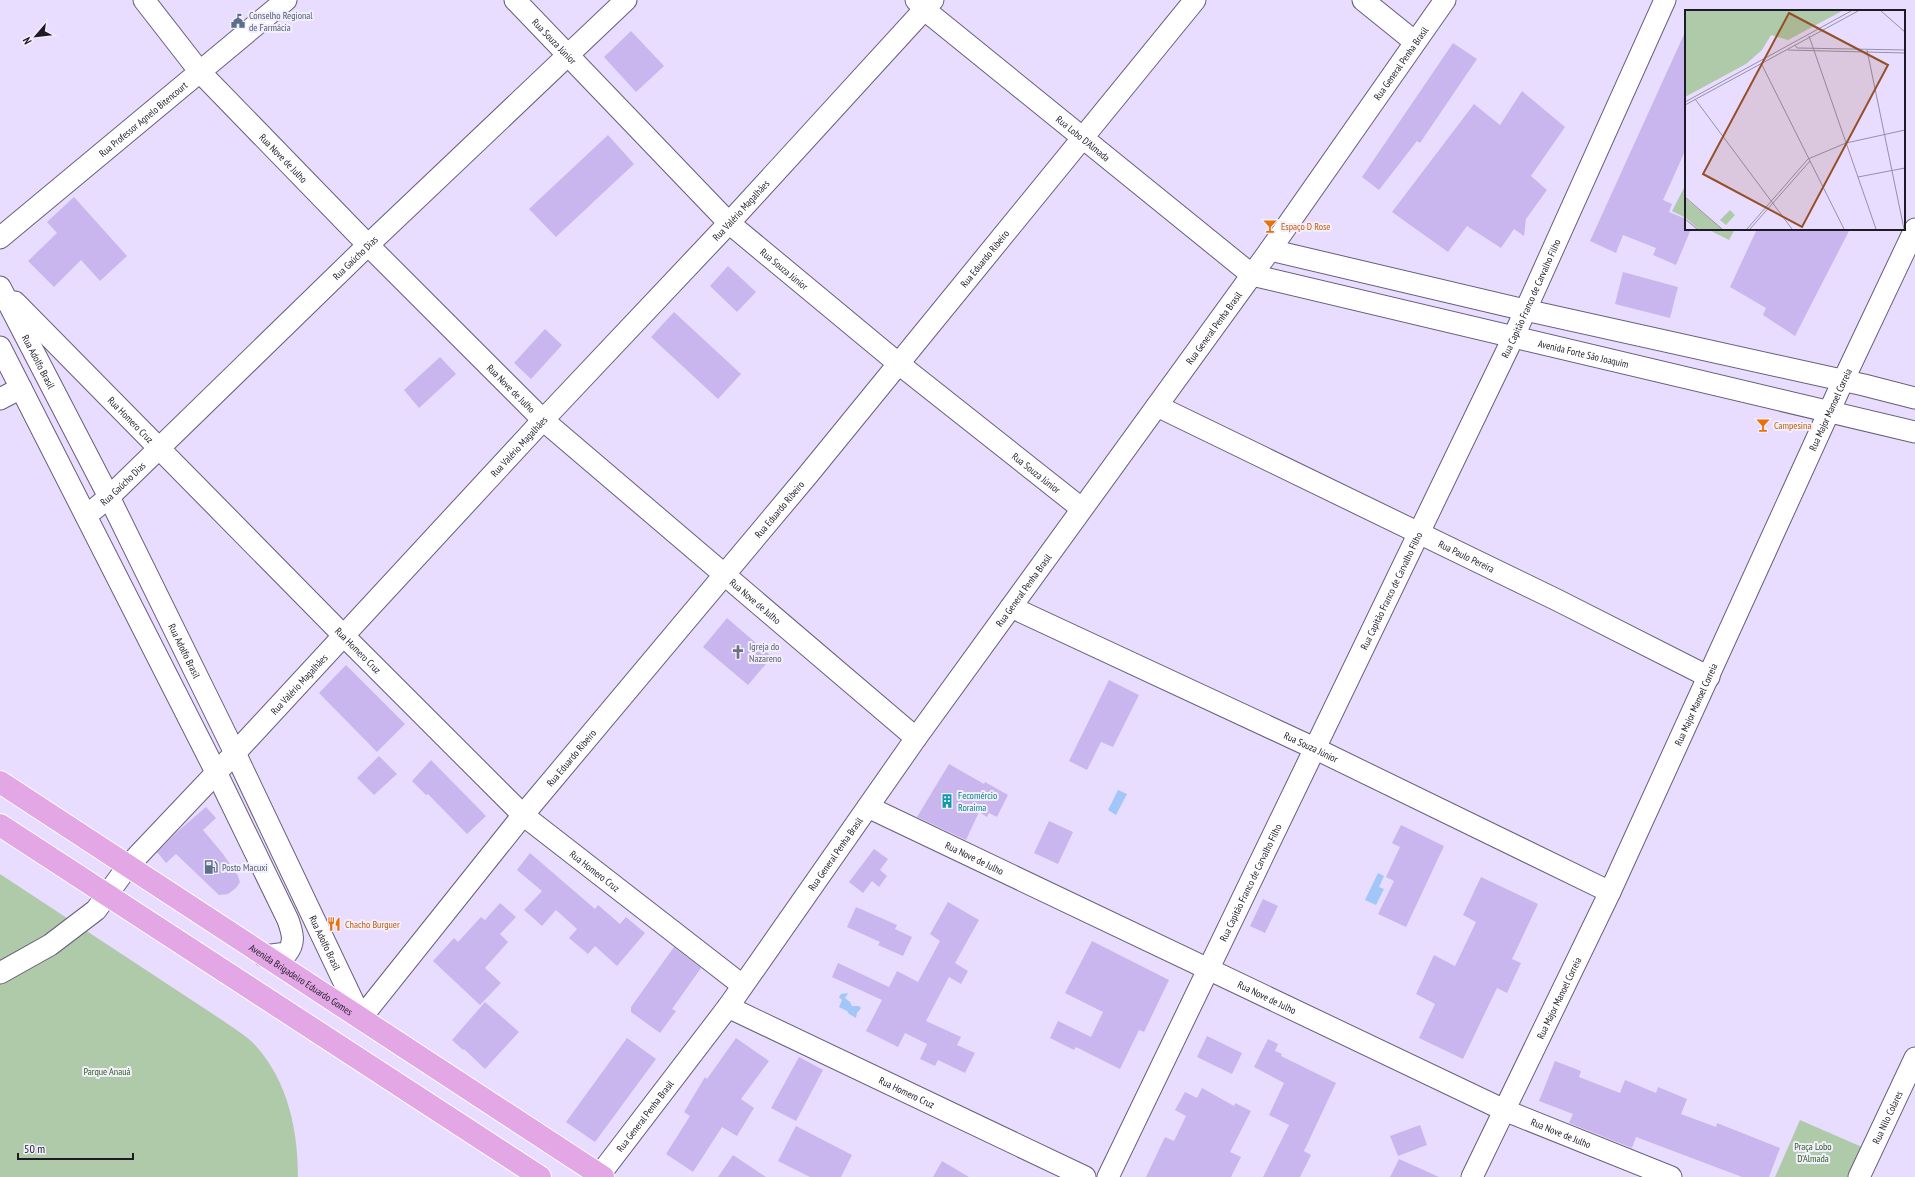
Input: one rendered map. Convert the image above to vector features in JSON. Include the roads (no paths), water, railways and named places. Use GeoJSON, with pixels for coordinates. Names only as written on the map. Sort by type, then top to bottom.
{"type":"FeatureCollection","features":[{"type":"Feature","properties":{"kind":"main road","name":"Avenida Brigadeiro Eduardo Gomes"},"geometry":{"type":"LineString","coordinates":[[0,782],[600,1176]]}},
{"type":"Feature","properties":{"kind":"main road"},"geometry":{"type":"LineString","coordinates":[[0,825],[537,1176]]}},
{"type":"Feature","properties":{"kind":"street","name":"Rua Nove de Julho"},"geometry":{"type":"LineString","coordinates":[[144,0],[200,72],[368,245],[543,420],[916,738]]}},
{"type":"Feature","properties":{"kind":"street","name":"Rua Professor Agnelo Bitencourt"},"geometry":{"type":"LineString","coordinates":[[0,238],[286,0]]}},
{"type":"Feature","properties":{"kind":"street","name":"Rua Souza Júnior"},"geometry":{"type":"LineString","coordinates":[[515,0],[729,223],[899,364],[1081,508]]}},
{"type":"Feature","properties":{"kind":"street","name":"Rua Gaúcho Dias"},"geometry":{"type":"LineString","coordinates":[[86,516],[109,496],[368,245],[626,0]]}},
{"type":"Feature","properties":{"kind":"street","name":"Rua Eduardo Ribeiro"},"geometry":{"type":"LineString","coordinates":[[361,1018],[523,815],[899,364],[1195,0]]}},
{"type":"Feature","properties":{"kind":"street"},"geometry":{"type":"LineString","coordinates":[[1363,0],[1415,42]]}},
{"type":"Feature","properties":{"kind":"street","name":"Rua General Penha Brasil"},"geometry":{"type":"LineString","coordinates":[[600,1176],[728,1006],[916,738],[1081,508],[1270,250],[1445,0]]}},
{"type":"Feature","properties":{"kind":"street","name":"Rua Capitão Franco de Carvalho Filho"},"geometry":{"type":"LineString","coordinates":[[1108,1177],[1418,532],[1513,338],[1665,0]]}},
{"type":"Feature","properties":{"kind":"street","name":"Rua Lobo D'Almada"},"geometry":{"type":"LineString","coordinates":[[924,3],[1083,138],[1252,274]]}},
{"type":"Feature","properties":{"kind":"street","name":"Rua Valério Magalhães"},"geometry":{"type":"LineString","coordinates":[[0,973],[50,945],[96,910],[128,866],[235,753],[543,420],[729,223],[924,3]]}},
{"type":"Feature","properties":{"kind":"street","name":"Rua Major Manoel Correia"},"geometry":{"type":"LineString","coordinates":[[1472,1177],[1610,892],[1843,381],[1915,230]]}},
{"type":"Feature","properties":{"kind":"street"},"geometry":{"type":"LineString","coordinates":[[1270,250],[1525,310],[1915,398]]}},
{"type":"Feature","properties":{"kind":"street","name":"Avenida Forte São Joaquim"},"geometry":{"type":"LineString","coordinates":[[1252,274],[1513,338],[1664,372],[1915,432]]}},
{"type":"Feature","properties":{"kind":"street","name":"Rua Homero Cruz"},"geometry":{"type":"LineString","coordinates":[[0,287],[343,635],[523,815],[742,986]]}},
{"type":"Feature","properties":{"kind":"street","name":"Rua Adolfo Brasil"},"geometry":{"type":"LineString","coordinates":[[0,287],[109,496],[235,753],[361,1018]]}},
{"type":"Feature","properties":{"kind":"street"},"geometry":{"type":"LineString","coordinates":[[0,347],[216,772],[292,930],[294,940],[287,952],[264,956]]}},
{"type":"Feature","properties":{"kind":"street"},"geometry":{"type":"LineString","coordinates":[[0,399],[21,388]]}},
{"type":"Feature","properties":{"kind":"street","name":"Rua Paulo Pereira"},"geometry":{"type":"LineString","coordinates":[[1157,406],[1418,532],[1709,677]]}},
{"type":"Feature","properties":{"kind":"street","name":"Rua Souza Júnior"},"geometry":{"type":"LineString","coordinates":[[1011,607],[1314,748],[1610,892]]}},
{"type":"Feature","properties":{"kind":"street","name":"Rua Nove de Julho"},"geometry":{"type":"LineString","coordinates":[[868,807],[1504,1110],[1671,1177]]}},
{"type":"Feature","properties":{"kind":"street","name":"Rua Homero Cruz"},"geometry":{"type":"LineString","coordinates":[[728,1006],[1086,1177]]}},
{"type":"Feature","properties":{"kind":"street","name":"Rua Nilo Colares"},"geometry":{"type":"LineString","coordinates":[[1859,1177],[1915,1058]]}},
{"type":"Feature","properties":{"kind":"water"},"geometry":{"type":"Polygon","coordinates":[[[1118,790],[1127,794],[1116,815],[1108,810],[1118,790]]]}},
{"type":"Feature","properties":{"kind":"water"},"geometry":{"type":"Polygon","coordinates":[[[1378,873],[1384,876],[1379,887],[1384,889],[1376,905],[1365,900],[1378,873]]]}},
{"type":"Feature","properties":{"kind":"water"},"geometry":{"type":"Polygon","coordinates":[[[848,993],[845,998],[852,1006],[859,1006],[861,1008],[857,1013],[856,1018],[839,1007],[842,1000],[839,997],[841,994],[848,993]]]}},
{"type":"Feature","properties":{"kind":"place","name":"Conselho Regional de Farmácia"},"geometry":{"type":"Point","coordinates":[238,21]}},
{"type":"Feature","properties":{"kind":"place","name":"Espaço D Rose"},"geometry":{"type":"Point","coordinates":[1270,226]}},
{"type":"Feature","properties":{"kind":"place","name":"Campesina"},"geometry":{"type":"Point","coordinates":[1763,425]}},
{"type":"Feature","properties":{"kind":"place","name":"Igreja do Nazareno"},"geometry":{"type":"Point","coordinates":[738,652]}},
{"type":"Feature","properties":{"kind":"place","name":"Fecomércio Roraima"},"geometry":{"type":"Point","coordinates":[947,801]}},
{"type":"Feature","properties":{"kind":"place","name":"Posto Macuxi"},"geometry":{"type":"Point","coordinates":[211,867]}},
{"type":"Feature","properties":{"kind":"place","name":"Chacho Burguer"},"geometry":{"type":"Point","coordinates":[334,924]}},
{"type":"Feature","properties":{"kind":"park label","name":"Parque Anauá"},"geometry":{"type":"Point","coordinates":[107,1071]}},
{"type":"Feature","properties":{"kind":"park label","name":"Praça Lobo D'Almada"},"geometry":{"type":"Point","coordinates":[1813,1152]}}]}
